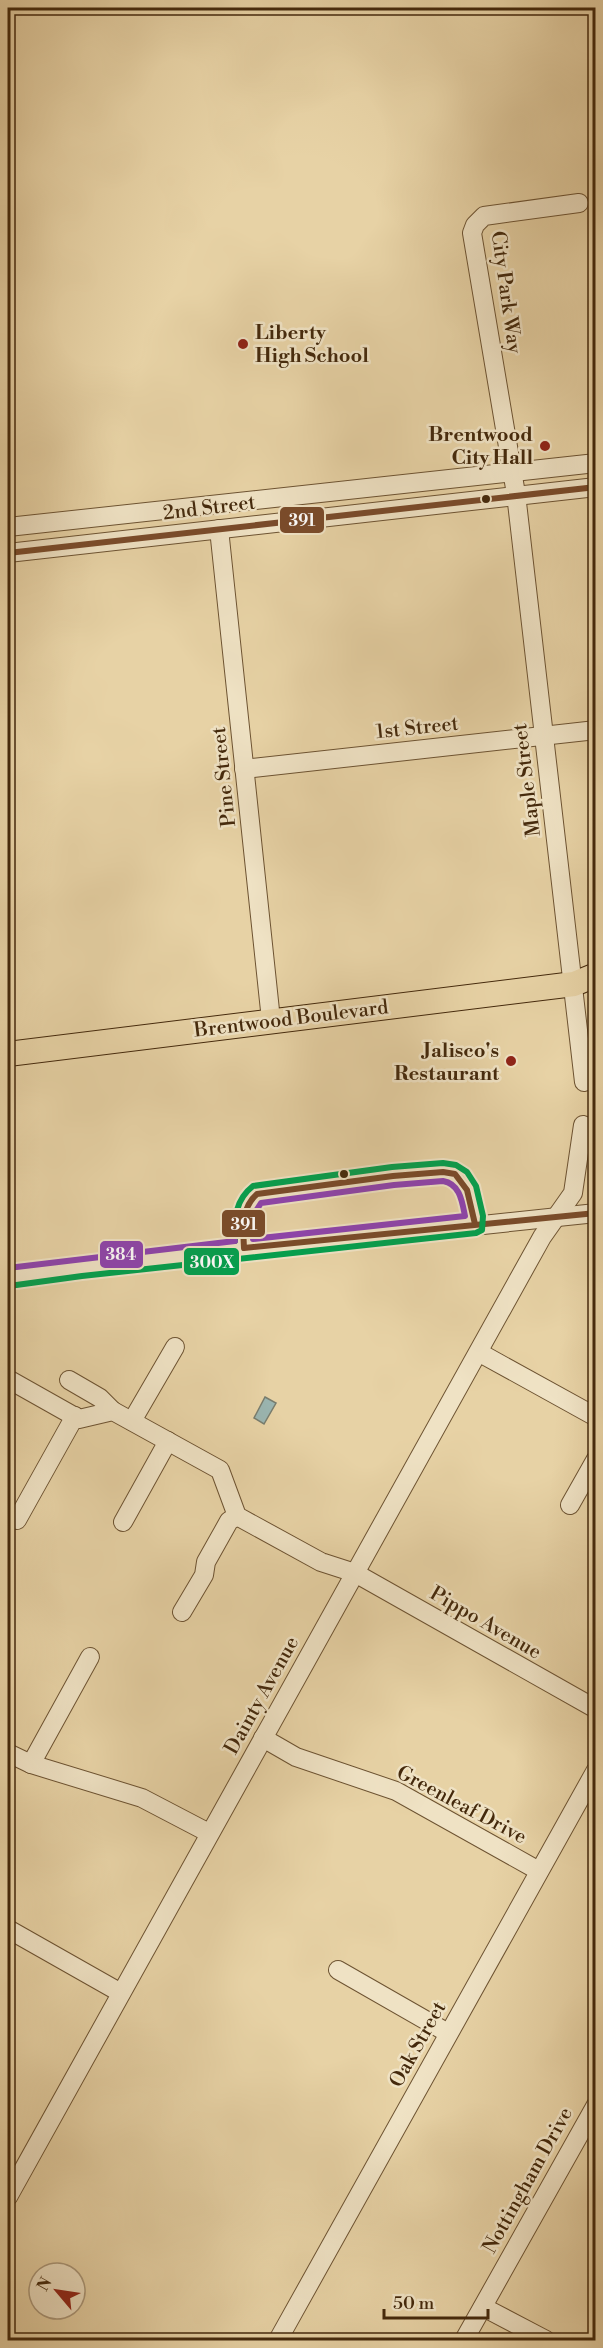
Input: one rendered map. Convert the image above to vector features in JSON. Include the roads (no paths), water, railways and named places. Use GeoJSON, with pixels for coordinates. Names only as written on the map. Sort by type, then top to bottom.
{"type":"FeatureCollection","features":[{"type":"Feature","properties":{"kind":"main road","name":"Brentwood Boulevard"},"geometry":{"type":"LineString","coordinates":[[8,1054],[588,983]]}},
{"type":"Feature","properties":{"kind":"street","name":"City Park Way"},"geometry":{"type":"LineString","coordinates":[[512,473],[472,233],[475,225],[484,216],[579,203]]}},
{"type":"Feature","properties":{"kind":"street","name":"2nd Street"},"geometry":{"type":"LineString","coordinates":[[8,527],[596,463]]}},
{"type":"Feature","properties":{"kind":"street","name":"Maple Street"},"geometry":{"type":"LineString","coordinates":[[512,473],[543,736],[588,983],[578,1032],[584,1082]]}},
{"type":"Feature","properties":{"kind":"street","name":"2nd Street"},"geometry":{"type":"LineString","coordinates":[[8,553],[516,494],[596,487]]}},
{"type":"Feature","properties":{"kind":"street"},"geometry":{"type":"LineString","coordinates":[[302,519],[308,512],[339,502],[342,490]]}},
{"type":"Feature","properties":{"kind":"street","name":"Pine Street"},"geometry":{"type":"LineString","coordinates":[[219,529],[271,1020]]}},
{"type":"Feature","properties":{"kind":"street","name":"1st Street"},"geometry":{"type":"LineString","coordinates":[[244,769],[596,730]]}},
{"type":"Feature","properties":{"kind":"street"},"geometry":{"type":"LineString","coordinates":[[556,1217],[573,1193],[582,1125]]}},
{"type":"Feature","properties":{"kind":"street"},"geometry":{"type":"LineString","coordinates":[[8,1277],[244,1248],[596,1213]]}},
{"type":"Feature","properties":{"kind":"street","name":"Dainty Avenue"},"geometry":{"type":"LineString","coordinates":[[8,2197],[209,1833],[480,1353],[542,1237],[556,1217]]}},
{"type":"Feature","properties":{"kind":"street"},"geometry":{"type":"LineString","coordinates":[[132,1421],[175,1347]]}},
{"type":"Feature","properties":{"kind":"street"},"geometry":{"type":"LineString","coordinates":[[480,1353],[596,1417]]}},
{"type":"Feature","properties":{"kind":"street"},"geometry":{"type":"LineString","coordinates":[[8,1379],[79,1419],[113,1411]]}},
{"type":"Feature","properties":{"kind":"street"},"geometry":{"type":"LineString","coordinates":[[69,1380],[100,1398],[113,1411],[220,1470],[237,1516],[229,1521],[206,1562],[204,1575],[182,1612]]}},
{"type":"Feature","properties":{"kind":"street"},"geometry":{"type":"LineString","coordinates":[[17,1520],[75,1416]]}},
{"type":"Feature","properties":{"kind":"street"},"geometry":{"type":"LineString","coordinates":[[123,1522],[168,1441]]}},
{"type":"Feature","properties":{"kind":"street"},"geometry":{"type":"LineString","coordinates":[[570,1505],[596,1459]]}},
{"type":"Feature","properties":{"kind":"street","name":"Pippo Avenue"},"geometry":{"type":"LineString","coordinates":[[237,1516],[321,1562],[355,1573],[596,1709]]}},
{"type":"Feature","properties":{"kind":"street"},"geometry":{"type":"LineString","coordinates":[[31,1764],[90,1657]]}},
{"type":"Feature","properties":{"kind":"street","name":"Greenleaf Drive"},"geometry":{"type":"LineString","coordinates":[[263,1738],[296,1757],[396,1791],[539,1871]]}},
{"type":"Feature","properties":{"kind":"street"},"geometry":{"type":"LineString","coordinates":[[8,1753],[31,1764],[142,1798],[209,1833]]}},
{"type":"Feature","properties":{"kind":"street","name":"Oak Street"},"geometry":{"type":"LineString","coordinates":[[278,2340],[596,1770]]}},
{"type":"Feature","properties":{"kind":"street"},"geometry":{"type":"LineString","coordinates":[[8,1929],[121,1993]]}},
{"type":"Feature","properties":{"kind":"street"},"geometry":{"type":"LineString","coordinates":[[338,1970],[448,2033]]}},
{"type":"Feature","properties":{"kind":"street","name":"Nottingham Drive"},"geometry":{"type":"LineString","coordinates":[[464,2340],[596,2105]]}},
{"type":"Feature","properties":{"kind":"street"},"geometry":{"type":"LineString","coordinates":[[483,2307],[546,2340]]}},
{"type":"Feature","properties":{"kind":"water"},"geometry":{"type":"Polygon","coordinates":[[[265,1397],[276,1403],[264,1424],[254,1418],[265,1397]]]}},
{"type":"Feature","properties":{"kind":"place","name":"Liberty High School"},"geometry":{"type":"Point","coordinates":[243,344]}},
{"type":"Feature","properties":{"kind":"place","name":"Brentwood City Hall"},"geometry":{"type":"Point","coordinates":[545,446]}},
{"type":"Feature","properties":{"kind":"place","name":"Jalisco's Restaurant"},"geometry":{"type":"Point","coordinates":[511,1061]}}]}
